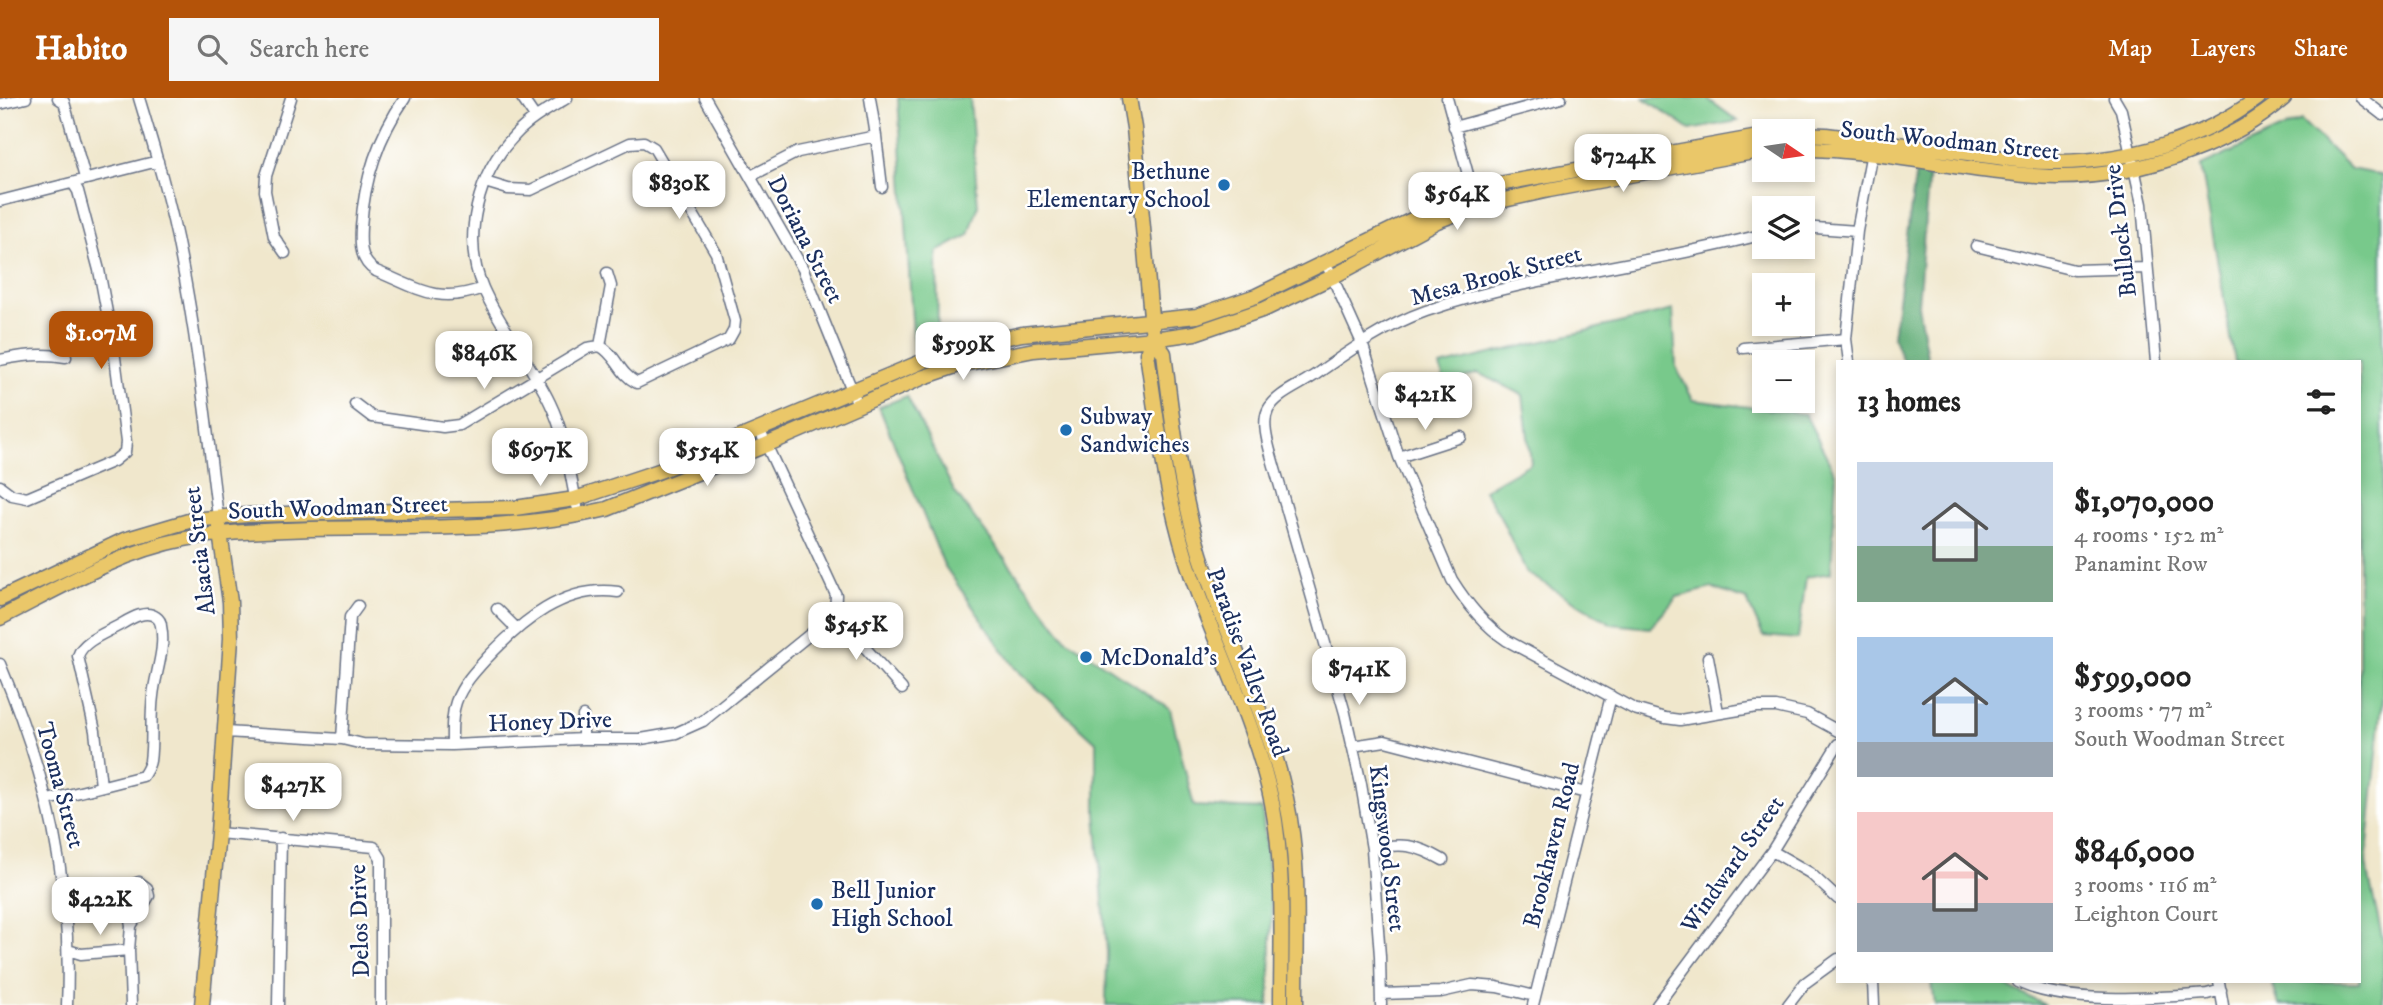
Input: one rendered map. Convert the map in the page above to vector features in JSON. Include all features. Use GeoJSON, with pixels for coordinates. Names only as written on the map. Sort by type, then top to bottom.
{"type":"FeatureCollection","features":[{"type":"Feature","properties":{"kind":"main road","name":"Paradise Valley Road"},"geometry":{"type":"LineString","coordinates":[[1129,98],[1153,339],[1147,353],[1164,472],[1177,529],[1192,577],[1248,723],[1272,802],[1281,889],[1281,1005]]}},
{"type":"Feature","properties":{"kind":"main road","name":"South Woodman Street"},"geometry":{"type":"LineString","coordinates":[[1815,149],[1873,148],[2057,162],[2100,159],[2167,145],[2203,132],[2258,98]]}},
{"type":"Feature","properties":{"kind":"main road","name":"South Woodman Street"},"geometry":{"type":"LineString","coordinates":[[1815,137],[2034,176],[2095,175],[2136,169],[2212,144],[2246,125],[2284,98]]}},
{"type":"Feature","properties":{"kind":"main road","name":"South Woodman Street"},"geometry":{"type":"LineString","coordinates":[[0,618],[130,556],[184,539],[220,534],[520,524],[579,516],[607,509],[937,373],[996,356],[1153,339],[1195,333],[1226,324],[1332,277],[1475,199],[1547,175],[1752,138]]}},
{"type":"Feature","properties":{"kind":"main road","name":"South Woodman Street"},"geometry":{"type":"LineString","coordinates":[[0,599],[124,540],[192,520],[247,514],[515,508],[575,499],[639,479],[950,350],[1022,334],[1197,316],[1256,296],[1434,208],[1475,199],[1549,190],[1752,152]]}},
{"type":"Feature","properties":{"kind":"main road","name":"Paradise Valley Road"},"geometry":{"type":"LineString","coordinates":[[1153,339],[1164,353],[1178,469],[1192,525],[1206,572],[1262,719],[1286,799],[1296,888],[1296,1005]]}},
{"type":"Feature","properties":{"kind":"main road","name":"Alsacia Street"},"geometry":{"type":"LineString","coordinates":[[202,1005],[218,833],[230,602],[218,517]]}},
{"type":"Feature","properties":{"kind":"street"},"geometry":{"type":"LineString","coordinates":[[0,104],[26,98]]}},
{"type":"Feature","properties":{"kind":"street"},"geometry":{"type":"LineString","coordinates":[[58,98],[64,102],[85,178]]}},
{"type":"Feature","properties":{"kind":"street","name":"Alsacia Street"},"geometry":{"type":"LineString","coordinates":[[139,98],[158,161],[181,257],[196,343],[218,517]]}},
{"type":"Feature","properties":{"kind":"street"},"geometry":{"type":"LineString","coordinates":[[285,253],[274,237],[265,191],[266,176],[291,98]]}},
{"type":"Feature","properties":{"kind":"street"},"geometry":{"type":"LineString","coordinates":[[405,98],[386,128],[369,174],[362,214],[363,257],[376,271],[435,294],[458,296],[483,288]]}},
{"type":"Feature","properties":{"kind":"street"},"geometry":{"type":"LineString","coordinates":[[522,98],[535,117]]}},
{"type":"Feature","properties":{"kind":"street"},"geometry":{"type":"LineString","coordinates":[[567,98],[535,117],[505,146],[485,181],[477,208],[474,234],[476,262],[483,288],[506,331],[536,377],[559,424],[566,446],[579,516]]}},
{"type":"Feature","properties":{"kind":"street","name":"Doriana Street"},"geometry":{"type":"LineString","coordinates":[[705,98],[803,269],[858,405]]}},
{"type":"Feature","properties":{"kind":"street"},"geometry":{"type":"LineString","coordinates":[[870,98],[882,187]]}},
{"type":"Feature","properties":{"kind":"street"},"geometry":{"type":"LineString","coordinates":[[1447,98],[1475,199]]}},
{"type":"Feature","properties":{"kind":"street"},"geometry":{"type":"LineString","coordinates":[[1454,127],[1561,98]]}},
{"type":"Feature","properties":{"kind":"street","name":"Bullock Drive"},"geometry":{"type":"LineString","coordinates":[[2114,98],[2132,153],[2144,216],[2155,360]]}},
{"type":"Feature","properties":{"kind":"street"},"geometry":{"type":"LineString","coordinates":[[2361,98],[2383,115]]}},
{"type":"Feature","properties":{"kind":"street"},"geometry":{"type":"LineString","coordinates":[[751,176],[798,152],[876,136]]}},
{"type":"Feature","properties":{"kind":"street"},"geometry":{"type":"LineString","coordinates":[[355,404],[372,416],[443,427],[459,425],[587,348],[600,346],[608,351],[624,376],[636,383],[729,338],[734,330],[735,321],[716,253],[654,148],[644,142],[630,143],[531,191],[508,189],[485,181]]}},
{"type":"Feature","properties":{"kind":"street"},"geometry":{"type":"LineString","coordinates":[[1849,360],[1846,339],[1857,231],[1873,148]]}},
{"type":"Feature","properties":{"kind":"street"},"geometry":{"type":"LineString","coordinates":[[0,201],[158,161]]}},
{"type":"Feature","properties":{"kind":"street"},"geometry":{"type":"LineString","coordinates":[[0,486],[12,495],[27,498],[114,461],[125,452],[127,442],[100,270],[78,191],[73,183]]}},
{"type":"Feature","properties":{"kind":"street"},"geometry":{"type":"LineString","coordinates":[[1815,228],[1857,231]]}},
{"type":"Feature","properties":{"kind":"street","name":"Mesa Brook Street"},"geometry":{"type":"LineString","coordinates":[[1266,415],[1278,398],[1362,343],[1424,312],[1546,278],[1706,250],[1752,237]]}},
{"type":"Feature","properties":{"kind":"street"},"geometry":{"type":"LineString","coordinates":[[1976,246],[2074,270],[2146,268]]}},
{"type":"Feature","properties":{"kind":"street"},"geometry":{"type":"LineString","coordinates":[[1326,263],[1362,343],[1399,457],[1452,580],[1462,597],[1488,627],[1506,640],[1634,709],[1680,720],[1756,707],[1786,709],[1807,714],[1836,730]]}},
{"type":"Feature","properties":{"kind":"street"},"geometry":{"type":"LineString","coordinates":[[600,346],[611,286],[607,272]]}},
{"type":"Feature","properties":{"kind":"street"},"geometry":{"type":"LineString","coordinates":[[1743,348],[1846,339]]}},
{"type":"Feature","properties":{"kind":"street"},"geometry":{"type":"LineString","coordinates":[[0,360],[14,356],[51,354],[66,357]]}},
{"type":"Feature","properties":{"kind":"street","name":"Kingswood Street"},"geometry":{"type":"LineString","coordinates":[[1266,415],[1273,462],[1352,746],[1372,849],[1381,999]]}},
{"type":"Feature","properties":{"kind":"street"},"geometry":{"type":"LineString","coordinates":[[758,429],[836,595],[835,614],[902,689]]}},
{"type":"Feature","properties":{"kind":"street"},"geometry":{"type":"LineString","coordinates":[[1399,457],[1461,437]]}},
{"type":"Feature","properties":{"kind":"street"},"geometry":{"type":"LineString","coordinates":[[452,745],[456,700],[469,677],[516,628],[558,601],[604,590],[618,592]]}},
{"type":"Feature","properties":{"kind":"street"},"geometry":{"type":"LineString","coordinates":[[342,739],[351,617],[358,606]]}},
{"type":"Feature","properties":{"kind":"street"},"geometry":{"type":"LineString","coordinates":[[498,609],[516,628]]}},
{"type":"Feature","properties":{"kind":"street","name":"Honey Drive"},"geometry":{"type":"LineString","coordinates":[[225,732],[342,739],[363,744],[452,745],[641,739],[676,733],[703,721],[835,614]]}},
{"type":"Feature","properties":{"kind":"street"},"geometry":{"type":"LineString","coordinates":[[48,800],[143,776],[150,762],[151,720],[161,644],[160,623],[153,615],[141,615],[86,645],[78,656],[95,731],[101,786]]}},
{"type":"Feature","properties":{"kind":"street"},"geometry":{"type":"LineString","coordinates":[[1708,657],[1718,712]]}},
{"type":"Feature","properties":{"kind":"street","name":"Tooma Street"},"geometry":{"type":"LineString","coordinates":[[0,664],[33,750],[48,800],[61,870],[68,950],[67,1005]]}},
{"type":"Feature","properties":{"kind":"street","name":"Brookhaven Road"},"geometry":{"type":"LineString","coordinates":[[1534,1001],[1611,696]]}},
{"type":"Feature","properties":{"kind":"street"},"geometry":{"type":"LineString","coordinates":[[583,716],[583,739]]}},
{"type":"Feature","properties":{"kind":"street"},"geometry":{"type":"LineString","coordinates":[[1352,746],[1385,741],[1586,793]]}},
{"type":"Feature","properties":{"kind":"street","name":"Windward Street"},"geometry":{"type":"LineString","coordinates":[[1657,1005],[1772,851],[1836,747]]}},
{"type":"Feature","properties":{"kind":"street"},"geometry":{"type":"LineString","coordinates":[[218,833],[281,838],[278,1005]]}},
{"type":"Feature","properties":{"kind":"street","name":"Delos Drive"},"geometry":{"type":"LineString","coordinates":[[281,838],[364,845],[374,847],[382,858],[381,1005]]}},
{"type":"Feature","properties":{"kind":"street"},"geometry":{"type":"LineString","coordinates":[[1372,849],[1407,845],[1423,849],[1443,860]]}},
{"type":"Feature","properties":{"kind":"street"},"geometry":{"type":"LineString","coordinates":[[1772,851],[1810,873],[1836,897]]}},
{"type":"Feature","properties":{"kind":"street"},"geometry":{"type":"LineString","coordinates":[[131,926],[131,1005]]}},
{"type":"Feature","properties":{"kind":"street"},"geometry":{"type":"LineString","coordinates":[[68,950],[81,954],[129,950]]}},
{"type":"Feature","properties":{"kind":"street"},"geometry":{"type":"LineString","coordinates":[[1787,1005],[1805,983],[1836,960]]}},
{"type":"Feature","properties":{"kind":"street"},"geometry":{"type":"LineString","coordinates":[[1873,983],[1874,1005]]}},
{"type":"Feature","properties":{"kind":"street"},"geometry":{"type":"LineString","coordinates":[[2020,983],[2040,994],[2068,1002],[2094,1004],[2207,994],[2220,986],[2223,1005]]}},
{"type":"Feature","properties":{"kind":"street"},"geometry":{"type":"LineString","coordinates":[[1381,999],[1441,992],[1472,985],[1497,987],[1534,1001]]}},
{"type":"Feature","properties":{"kind":"green space"},"geometry":{"type":"Polygon","coordinates":[[[898,98],[970,98],[978,207],[969,235],[937,252],[938,345],[914,351],[898,98]]]}},
{"type":"Feature","properties":{"kind":"green space"},"geometry":{"type":"Polygon","coordinates":[[[1644,98],[1706,98],[1738,121],[1690,130],[1644,98]]]}},
{"type":"Feature","properties":{"kind":"green space"},"geometry":{"type":"Polygon","coordinates":[[[2301,120],[2351,169],[2382,175],[2383,691],[2366,864],[2383,941],[2383,1005],[2279,1005],[2272,983],[2361,983],[2361,360],[2235,360],[2201,166],[2301,120]]]}},
{"type":"Feature","properties":{"kind":"green space"},"geometry":{"type":"Polygon","coordinates":[[[1916,170],[1929,171],[1918,305],[1928,360],[1902,360],[1893,336],[1916,170]]]}},
{"type":"Feature","properties":{"kind":"green space"},"geometry":{"type":"Polygon","coordinates":[[[1673,310],[1676,367],[1693,400],[1752,407],[1752,413],[1805,414],[1836,475],[1831,573],[1806,577],[1798,639],[1763,636],[1747,600],[1712,588],[1677,597],[1650,628],[1612,624],[1527,573],[1499,514],[1484,490],[1531,463],[1523,395],[1478,373],[1445,384],[1440,366],[1673,310]]]}},
{"type":"Feature","properties":{"kind":"green space"},"geometry":{"type":"Polygon","coordinates":[[[907,396],[954,491],[1066,639],[1170,709],[1194,806],[1262,809],[1272,913],[1269,1005],[1106,1005],[1107,952],[1096,814],[1096,742],[1015,668],[944,565],[879,407],[907,396]]]}},
{"type":"Feature","properties":{"kind":"green space"},"geometry":{"type":"Polygon","coordinates":[[[1932,983],[2004,983],[2046,1005],[1935,1005],[1932,983]]]}},
{"type":"Feature","properties":{"kind":"place","name":"Bethune Elementary School"},"geometry":{"type":"Point","coordinates":[1224,185]}},
{"type":"Feature","properties":{"kind":"place","name":"Subway Sandwiches"},"geometry":{"type":"Point","coordinates":[1066,430]}},
{"type":"Feature","properties":{"kind":"place","name":"McDonald's"},"geometry":{"type":"Point","coordinates":[1086,657]}},
{"type":"Feature","properties":{"kind":"place","name":"Bell Junior High School"},"geometry":{"type":"Point","coordinates":[817,904]}}]}
